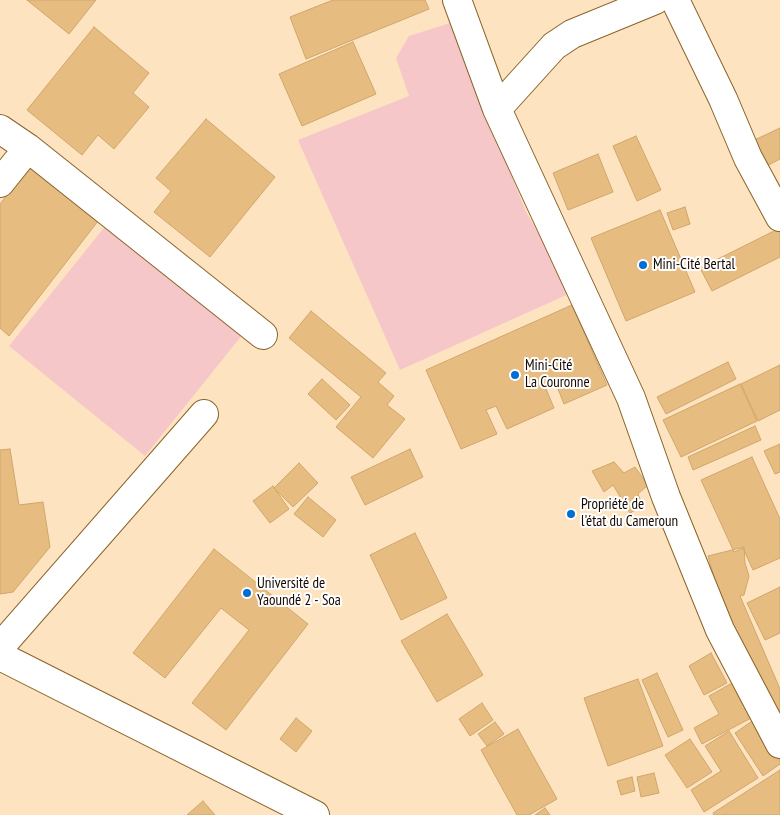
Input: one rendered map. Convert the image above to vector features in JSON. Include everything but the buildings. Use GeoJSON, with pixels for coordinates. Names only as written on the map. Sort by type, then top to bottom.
{"type":"FeatureCollection","features":[{"type":"Feature","properties":{"kind":"street"},"geometry":{"type":"LineString","coordinates":[[456,0],[497,109],[631,398],[666,497],[720,630],[780,744]]}},
{"type":"Feature","properties":{"kind":"street"},"geometry":{"type":"LineString","coordinates":[[497,109],[554,46],[572,34],[655,0]]}},
{"type":"Feature","properties":{"kind":"street"},"geometry":{"type":"LineString","coordinates":[[675,0],[723,100],[748,158],[780,217]]}},
{"type":"Feature","properties":{"kind":"street"},"geometry":{"type":"LineString","coordinates":[[0,129],[28,148],[263,335]]}},
{"type":"Feature","properties":{"kind":"street"},"geometry":{"type":"LineString","coordinates":[[0,183],[28,148]]}},
{"type":"Feature","properties":{"kind":"street"},"geometry":{"type":"LineString","coordinates":[[0,647],[204,414]]}},
{"type":"Feature","properties":{"kind":"street"},"geometry":{"type":"LineString","coordinates":[[0,656],[314,815]]}},
{"type":"Feature","properties":{"kind":"shaded area"},"geometry":{"type":"Polygon","coordinates":[[[450,23],[526,212],[573,292],[400,370],[298,140],[409,96],[396,58],[409,36],[450,23]]]}},
{"type":"Feature","properties":{"kind":"shaded area"},"geometry":{"type":"Polygon","coordinates":[[[107,224],[243,334],[145,456],[9,346],[107,224]]]}},
{"type":"Feature","properties":{"kind":"place","name":"Mini-Cité Bertal"},"geometry":{"type":"Point","coordinates":[643,265]}},
{"type":"Feature","properties":{"kind":"place","name":"Mini-Cité La Couronne"},"geometry":{"type":"Point","coordinates":[515,375]}},
{"type":"Feature","properties":{"kind":"place","name":"Propriété de l'état du Cameroun"},"geometry":{"type":"Point","coordinates":[571,514]}},
{"type":"Feature","properties":{"kind":"place","name":"Université de Yaoundé 2 - Soa"},"geometry":{"type":"Point","coordinates":[247,593]}}]}
